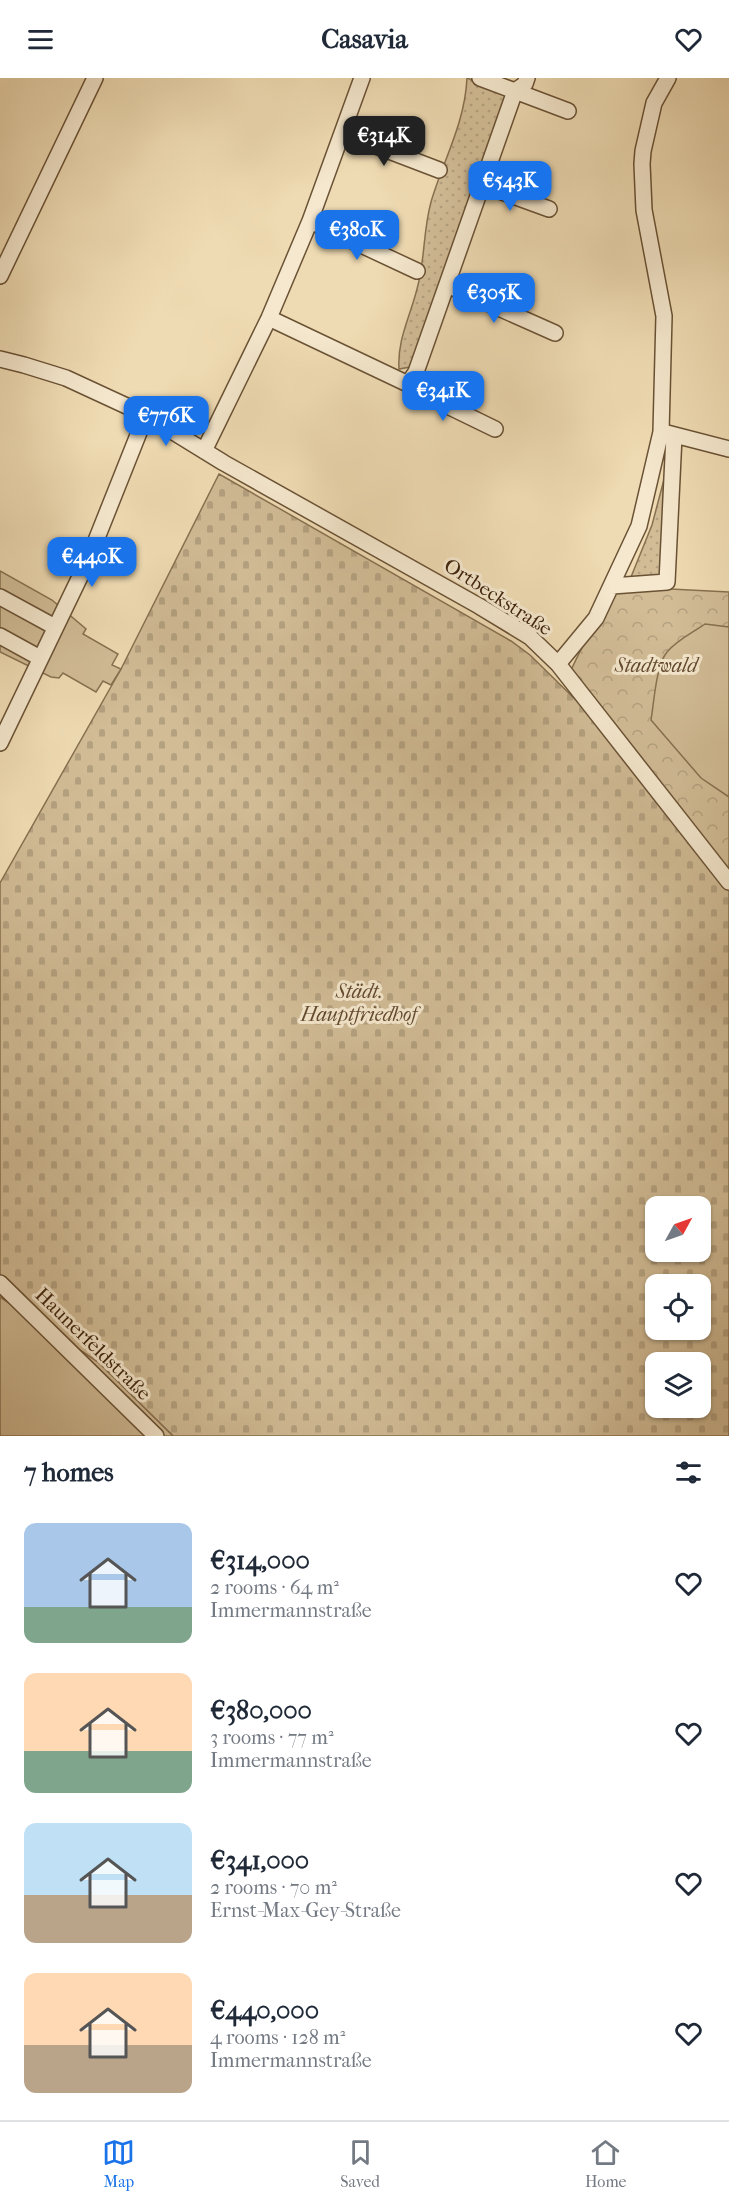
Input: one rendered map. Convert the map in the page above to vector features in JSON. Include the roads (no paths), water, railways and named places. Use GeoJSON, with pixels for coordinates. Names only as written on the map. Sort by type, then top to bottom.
{"type":"FeatureCollection","features":[{"type":"Feature","properties":{"kind":"street"},"geometry":{"type":"LineString","coordinates":[[0,276],[95,78]]}},
{"type":"Feature","properties":{"kind":"street"},"geometry":{"type":"LineString","coordinates":[[204,451],[269,318],[310,221],[362,78]]}},
{"type":"Feature","properties":{"kind":"street"},"geometry":{"type":"LineString","coordinates":[[480,78],[568,111]]}},
{"type":"Feature","properties":{"kind":"street"},"geometry":{"type":"LineString","coordinates":[[408,384],[416,372],[515,91],[525,84],[527,78]]}},
{"type":"Feature","properties":{"kind":"street"},"geometry":{"type":"LineString","coordinates":[[612,585],[667,582],[668,434],[664,316],[644,210],[642,151],[654,104],[668,78]]}},
{"type":"Feature","properties":{"kind":"street"},"geometry":{"type":"LineString","coordinates":[[342,133],[439,170]]}},
{"type":"Feature","properties":{"kind":"street"},"geometry":{"type":"LineString","coordinates":[[483,185],[549,209]]}},
{"type":"Feature","properties":{"kind":"street"},"geometry":{"type":"LineString","coordinates":[[310,221],[417,271]]}},
{"type":"Feature","properties":{"kind":"street"},"geometry":{"type":"LineString","coordinates":[[447,285],[555,333]]}},
{"type":"Feature","properties":{"kind":"street"},"geometry":{"type":"LineString","coordinates":[[269,318],[408,384],[425,395],[495,429]]}},
{"type":"Feature","properties":{"kind":"street","name":"Ortbeckstraße"},"geometry":{"type":"LineString","coordinates":[[0,359],[66,378],[146,415],[204,451],[530,637],[558,664],[729,882]]}},
{"type":"Feature","properties":{"kind":"street"},"geometry":{"type":"LineString","coordinates":[[0,743],[89,558],[146,415]]}},
{"type":"Feature","properties":{"kind":"street"},"geometry":{"type":"LineString","coordinates":[[668,434],[729,449]]}},
{"type":"Feature","properties":{"kind":"street"},"geometry":{"type":"LineString","coordinates":[[558,664],[596,618],[612,585],[645,509],[668,434]]}},
{"type":"Feature","properties":{"kind":"street"},"geometry":{"type":"LineString","coordinates":[[0,597],[55,627]]}},
{"type":"Feature","properties":{"kind":"street"},"geometry":{"type":"LineString","coordinates":[[0,636],[40,658]]}},
{"type":"Feature","properties":{"kind":"street","name":"Haunerfeldstraße"},"geometry":{"type":"LineString","coordinates":[[0,1283],[156,1436]]}},
{"type":"Feature","properties":{"kind":"park label","name":"Stadtwald"},"geometry":{"type":"Point","coordinates":[656,665]}},
{"type":"Feature","properties":{"kind":"park label","name":"Städt. Hauptfriedhof"},"geometry":{"type":"Point","coordinates":[359,1002]}}]}
